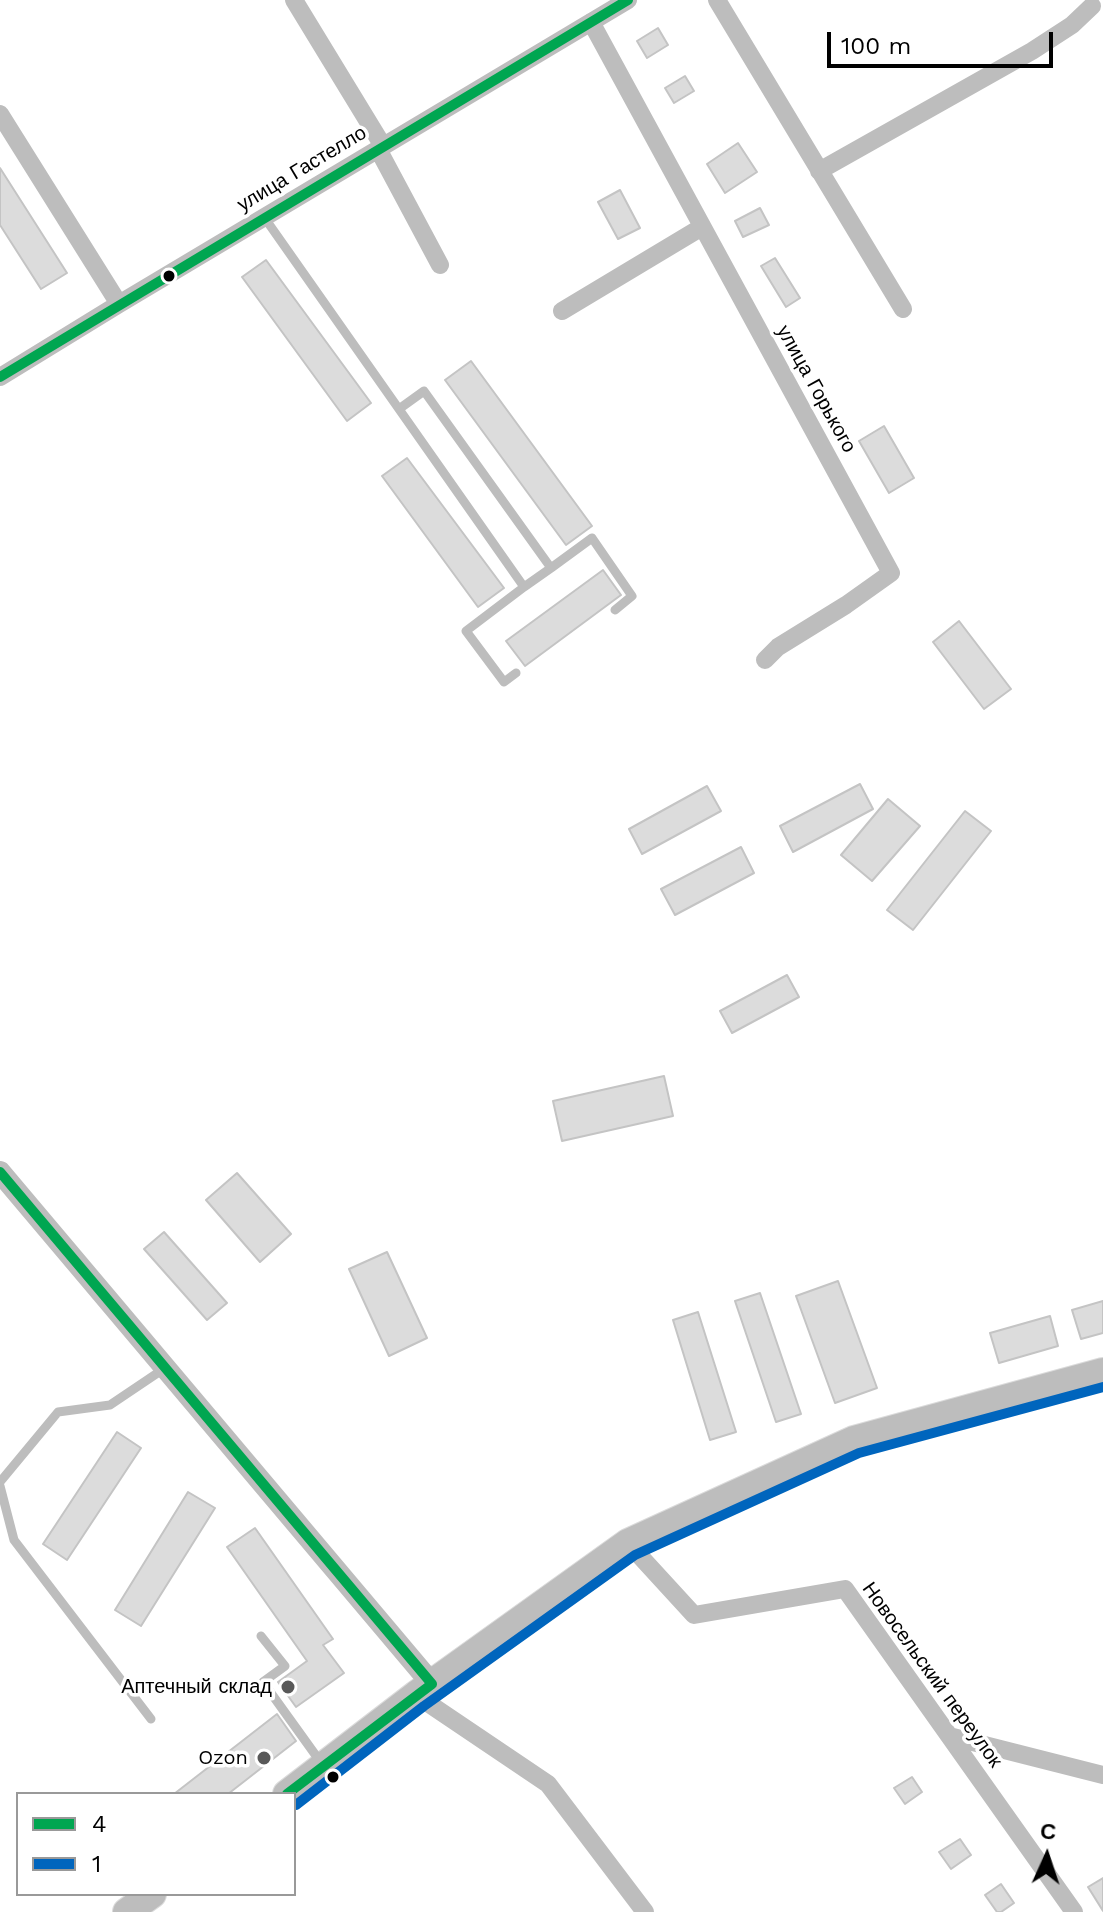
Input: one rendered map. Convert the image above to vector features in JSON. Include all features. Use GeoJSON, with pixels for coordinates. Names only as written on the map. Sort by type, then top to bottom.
{"type":"FeatureCollection","features":[{"type":"Feature","properties":{"kind":"main road"},"geometry":{"type":"LineString","coordinates":[[290,1792],[424,1690],[628,1543],[854,1440],[1103,1372]]}},
{"type":"Feature","properties":{"kind":"main road"},"geometry":{"type":"LineString","coordinates":[[127,1912],[149,1896]]}},
{"type":"Feature","properties":{"kind":"street"},"geometry":{"type":"LineString","coordinates":[[294,0],[380,148],[440,265]]}},
{"type":"Feature","properties":{"kind":"street","name":"улица Гастелло"},"geometry":{"type":"LineString","coordinates":[[0,377],[628,0]]}},
{"type":"Feature","properties":{"kind":"street"},"geometry":{"type":"LineString","coordinates":[[717,0],[903,309]]}},
{"type":"Feature","properties":{"kind":"street"},"geometry":{"type":"LineString","coordinates":[[819,171],[1032,51],[1072,25],[1092,6]]}},
{"type":"Feature","properties":{"kind":"street","name":"улица Горького"},"geometry":{"type":"LineString","coordinates":[[591,22],[891,573],[778,647],[765,660]]}},
{"type":"Feature","properties":{"kind":"street"},"geometry":{"type":"LineString","coordinates":[[0,114],[119,304]]}},
{"type":"Feature","properties":{"kind":"street"},"geometry":{"type":"LineString","coordinates":[[562,311],[702,227]]}},
{"type":"Feature","properties":{"kind":"street"},"geometry":{"type":"LineString","coordinates":[[0,1172],[165,1368],[424,1690],[548,1784],[645,1912]]}},
{"type":"Feature","properties":{"kind":"street","name":"Новосельский переулок"},"geometry":{"type":"LineString","coordinates":[[628,1543],[694,1615],[845,1589],[1074,1912]]}},
{"type":"Feature","properties":{"kind":"street"},"geometry":{"type":"LineString","coordinates":[[949,1736],[1103,1775]]}},
{"type":"Feature","properties":{"kind":"lane"},"geometry":{"type":"LineString","coordinates":[[264,217],[524,587]]}},
{"type":"Feature","properties":{"kind":"lane"},"geometry":{"type":"LineString","coordinates":[[399,409],[424,391],[551,568]]}},
{"type":"Feature","properties":{"kind":"lane"},"geometry":{"type":"LineString","coordinates":[[516,673],[504,682],[466,631],[592,538],[632,596],[615,610]]}},
{"type":"Feature","properties":{"kind":"lane"},"geometry":{"type":"LineString","coordinates":[[151,1719],[14,1540],[0,1484],[58,1412],[110,1405],[165,1368]]}},
{"type":"Feature","properties":{"kind":"lane"},"geometry":{"type":"LineString","coordinates":[[261,1636],[285,1666],[263,1682],[324,1767]]}},
{"type":"Feature","properties":{"kind":"building"},"geometry":{"type":"Polygon","coordinates":[[[658,28],[668,45],[647,58],[637,41],[658,28]]]}},
{"type":"Feature","properties":{"kind":"building"},"geometry":{"type":"Polygon","coordinates":[[[685,76],[694,91],[674,103],[665,88],[685,76]]]}},
{"type":"Feature","properties":{"kind":"building"},"geometry":{"type":"Polygon","coordinates":[[[738,143],[757,172],[725,193],[707,164],[738,143]]]}},
{"type":"Feature","properties":{"kind":"building"},"geometry":{"type":"Polygon","coordinates":[[[0,168],[67,273],[41,289],[0,225],[0,168]]]}},
{"type":"Feature","properties":{"kind":"building"},"geometry":{"type":"Polygon","coordinates":[[[620,190],[640,228],[618,239],[598,202],[620,190]]]}},
{"type":"Feature","properties":{"kind":"building"},"geometry":{"type":"Polygon","coordinates":[[[760,208],[769,225],[743,237],[735,221],[760,208]]]}},
{"type":"Feature","properties":{"kind":"building"},"geometry":{"type":"Polygon","coordinates":[[[775,258],[800,298],[786,307],[761,266],[775,258]]]}},
{"type":"Feature","properties":{"kind":"building"},"geometry":{"type":"Polygon","coordinates":[[[266,260],[371,403],[347,421],[242,277],[266,260]]]}},
{"type":"Feature","properties":{"kind":"building"},"geometry":{"type":"Polygon","coordinates":[[[471,361],[592,526],[566,545],[445,380],[471,361]]]}},
{"type":"Feature","properties":{"kind":"building"},"geometry":{"type":"Polygon","coordinates":[[[884,426],[914,478],[889,493],[859,441],[884,426]]]}},
{"type":"Feature","properties":{"kind":"building"},"geometry":{"type":"Polygon","coordinates":[[[407,458],[504,588],[478,607],[382,476],[407,458]]]}},
{"type":"Feature","properties":{"kind":"building"},"geometry":{"type":"Polygon","coordinates":[[[603,570],[621,595],[525,666],[506,641],[603,570]]]}},
{"type":"Feature","properties":{"kind":"building"},"geometry":{"type":"Polygon","coordinates":[[[959,621],[1011,689],[984,709],[933,642],[959,621]]]}},
{"type":"Feature","properties":{"kind":"building"},"geometry":{"type":"Polygon","coordinates":[[[860,784],[873,809],[793,852],[780,826],[860,784]]]}},
{"type":"Feature","properties":{"kind":"building"},"geometry":{"type":"Polygon","coordinates":[[[707,786],[721,811],[642,854],[629,829],[707,786]]]}},
{"type":"Feature","properties":{"kind":"building"},"geometry":{"type":"Polygon","coordinates":[[[888,799],[920,826],[872,881],[841,855],[888,799]]]}},
{"type":"Feature","properties":{"kind":"building"},"geometry":{"type":"Polygon","coordinates":[[[965,811],[991,831],[913,930],[887,910],[965,811]]]}},
{"type":"Feature","properties":{"kind":"building"},"geometry":{"type":"Polygon","coordinates":[[[741,847],[754,873],[675,915],[661,889],[741,847]]]}},
{"type":"Feature","properties":{"kind":"building"},"geometry":{"type":"Polygon","coordinates":[[[787,975],[799,997],[732,1033],[720,1011],[787,975]]]}},
{"type":"Feature","properties":{"kind":"building"},"geometry":{"type":"Polygon","coordinates":[[[664,1076],[673,1116],[562,1141],[553,1101],[664,1076]]]}},
{"type":"Feature","properties":{"kind":"building"},"geometry":{"type":"Polygon","coordinates":[[[237,1173],[291,1234],[260,1262],[206,1200],[237,1173]]]}},
{"type":"Feature","properties":{"kind":"building"},"geometry":{"type":"Polygon","coordinates":[[[164,1232],[227,1303],[207,1320],[144,1249],[164,1232]]]}},
{"type":"Feature","properties":{"kind":"building"},"geometry":{"type":"Polygon","coordinates":[[[387,1252],[427,1338],[389,1356],[349,1269],[387,1252]]]}},
{"type":"Feature","properties":{"kind":"building"},"geometry":{"type":"Polygon","coordinates":[[[838,1281],[877,1388],[835,1403],[796,1296],[838,1281]]]}},
{"type":"Feature","properties":{"kind":"building"},"geometry":{"type":"Polygon","coordinates":[[[760,1293],[801,1414],[776,1422],[735,1301],[760,1293]]]}},
{"type":"Feature","properties":{"kind":"building"},"geometry":{"type":"Polygon","coordinates":[[[1103,1301],[1103,1333],[1081,1339],[1072,1310],[1103,1301]]]}},
{"type":"Feature","properties":{"kind":"building"},"geometry":{"type":"Polygon","coordinates":[[[698,1312],[736,1432],[710,1440],[673,1320],[698,1312]]]}},
{"type":"Feature","properties":{"kind":"building"},"geometry":{"type":"Polygon","coordinates":[[[1050,1316],[1058,1346],[999,1363],[990,1333],[1050,1316]]]}},
{"type":"Feature","properties":{"kind":"building"},"geometry":{"type":"Polygon","coordinates":[[[117,1432],[141,1448],[67,1560],[43,1544],[117,1432]]]}},
{"type":"Feature","properties":{"kind":"building"},"geometry":{"type":"Polygon","coordinates":[[[188,1492],[215,1508],[141,1626],[115,1610],[188,1492]]]}},
{"type":"Feature","properties":{"kind":"building"},"geometry":{"type":"Polygon","coordinates":[[[255,1528],[333,1639],[323,1645],[344,1673],[296,1707],[278,1682],[307,1661],[227,1547],[255,1528]]]}},
{"type":"Feature","properties":{"kind":"building"},"geometry":{"type":"Polygon","coordinates":[[[277,1714],[296,1741],[231,1792],[177,1792],[277,1714]]]}},
{"type":"Feature","properties":{"kind":"building"},"geometry":{"type":"Polygon","coordinates":[[[912,1777],[922,1792],[905,1804],[894,1788],[912,1777]]]}},
{"type":"Feature","properties":{"kind":"building"},"geometry":{"type":"Polygon","coordinates":[[[960,1839],[971,1855],[951,1869],[939,1852],[960,1839]]]}},
{"type":"Feature","properties":{"kind":"building"},"geometry":{"type":"Polygon","coordinates":[[[1103,1878],[1103,1911],[1088,1887],[1103,1878]]]}},
{"type":"Feature","properties":{"kind":"building"},"geometry":{"type":"Polygon","coordinates":[[[1001,1884],[1014,1903],[997,1912],[985,1895],[1001,1884]]]}},
{"type":"Feature","properties":{"kind":"transit line","name":"4"},"geometry":{"type":"LineString","coordinates":[[0,377],[628,0]]}},
{"type":"Feature","properties":{"kind":"transit line","name":"4"},"geometry":{"type":"LineString","coordinates":[[0,1172],[432,1684]]}},
{"type":"Feature","properties":{"kind":"transit line","name":"1"},"geometry":{"type":"LineString","coordinates":[[296,1805],[424,1706],[635,1555],[859,1453],[1103,1387]]}},
{"type":"Feature","properties":{"kind":"transit line","name":"4"},"geometry":{"type":"LineString","coordinates":[[290,1792],[432,1684]]}},
{"type":"Feature","properties":{"kind":"place","name":"Аптечный склад"},"geometry":{"type":"Point","coordinates":[288,1687]}},
{"type":"Feature","properties":{"kind":"place","name":"Ozon"},"geometry":{"type":"Point","coordinates":[264,1758]}}]}
